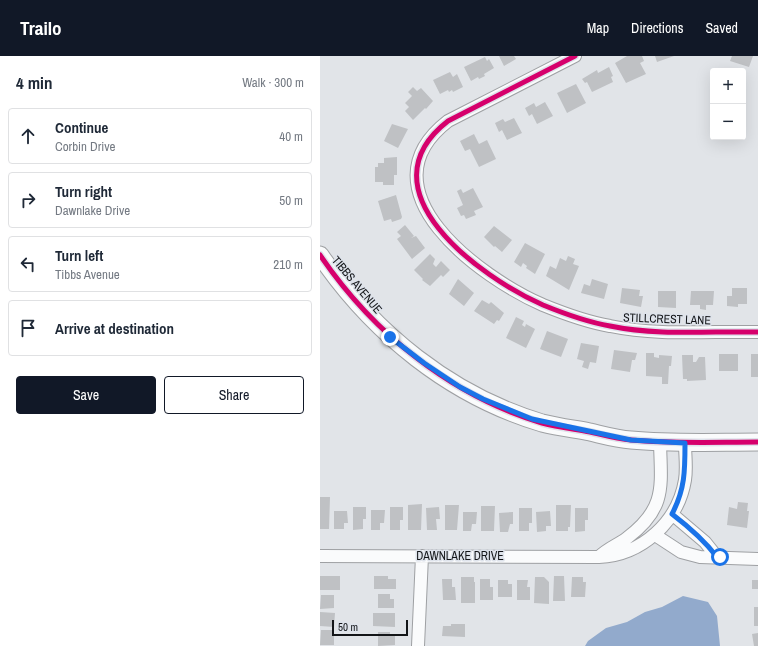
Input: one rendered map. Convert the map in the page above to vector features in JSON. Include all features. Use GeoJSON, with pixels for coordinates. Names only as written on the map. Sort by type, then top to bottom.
{"type":"FeatureCollection","features":[{"type":"Feature","properties":{"kind":"street","name":"STILLCREST LANE"},"geometry":{"type":"LineString","coordinates":[[575,56],[448,121],[431,137],[420,160],[417,177],[420,196],[431,220],[450,241],[472,261],[506,286],[532,300],[577,318],[624,328],[655,331],[758,332]]}},
{"type":"Feature","properties":{"kind":"street","name":"TIBBS AVENUE"},"geometry":{"type":"LineString","coordinates":[[320,255],[348,292],[390,337],[424,363],[467,391],[507,410],[544,423],[631,440],[685,443],[758,442]]}},
{"type":"Feature","properties":{"kind":"street"},"geometry":{"type":"LineString","coordinates":[[599,557],[607,549],[626,539],[654,512],[661,493],[660,442]]}},
{"type":"Feature","properties":{"kind":"street","name":"DAWNLAKE DRIVE"},"geometry":{"type":"LineString","coordinates":[[320,556],[611,557],[628,552],[642,545],[658,532],[678,504],[685,480],[685,443]]}},
{"type":"Feature","properties":{"kind":"street"},"geometry":{"type":"LineString","coordinates":[[672,514],[705,542],[717,557]]}},
{"type":"Feature","properties":{"kind":"street"},"geometry":{"type":"LineString","coordinates":[[648,518],[658,532],[684,553],[700,557],[758,558]]}},
{"type":"Feature","properties":{"kind":"street"},"geometry":{"type":"LineString","coordinates":[[418,646],[422,556]]}},
{"type":"Feature","properties":{"kind":"water"},"geometry":{"type":"Polygon","coordinates":[[[683,596],[708,602],[717,616],[720,646],[585,646],[588,641],[606,628],[627,622],[645,612],[662,607],[683,596]]]}},
{"type":"Feature","properties":{"kind":"building"},"geometry":{"type":"Polygon","coordinates":[[[499,56],[514,56],[516,59],[504,66],[499,56]]]}},
{"type":"Feature","properties":{"kind":"building"},"geometry":{"type":"Polygon","coordinates":[[[627,56],[642,56],[644,61],[640,63],[646,74],[626,83],[615,63],[627,56]]]}},
{"type":"Feature","properties":{"kind":"building"},"geometry":{"type":"Polygon","coordinates":[[[655,56],[674,56],[657,62],[655,56]]]}},
{"type":"Feature","properties":{"kind":"building"},"geometry":{"type":"Polygon","coordinates":[[[732,56],[753,56],[749,67],[730,61],[732,56]]]}},
{"type":"Feature","properties":{"kind":"building"},"geometry":{"type":"Polygon","coordinates":[[[485,57],[487,61],[489,59],[494,68],[484,74],[485,76],[479,79],[478,77],[471,81],[464,67],[485,57]]]}},
{"type":"Feature","properties":{"kind":"building"},"geometry":{"type":"Polygon","coordinates":[[[609,67],[613,76],[611,77],[613,82],[592,92],[587,82],[585,83],[582,79],[597,70],[598,73],[609,67]]]}},
{"type":"Feature","properties":{"kind":"building"},"geometry":{"type":"Polygon","coordinates":[[[450,72],[453,77],[457,74],[463,87],[453,92],[452,90],[449,92],[448,90],[440,94],[433,80],[450,72]]]}},
{"type":"Feature","properties":{"kind":"building"},"geometry":{"type":"Polygon","coordinates":[[[576,84],[586,103],[567,113],[557,93],[576,84]]]}},
{"type":"Feature","properties":{"kind":"building"},"geometry":{"type":"Polygon","coordinates":[[[413,87],[417,91],[421,88],[433,101],[413,120],[405,111],[409,107],[405,103],[412,96],[408,92],[413,87]]]}},
{"type":"Feature","properties":{"kind":"building"},"geometry":{"type":"Polygon","coordinates":[[[545,102],[553,116],[537,124],[532,114],[529,116],[525,108],[534,103],[536,107],[545,102]]]}},
{"type":"Feature","properties":{"kind":"building"},"geometry":{"type":"Polygon","coordinates":[[[514,118],[522,133],[507,140],[502,130],[499,132],[495,123],[503,119],[505,122],[514,118]]]}},
{"type":"Feature","properties":{"kind":"building"},"geometry":{"type":"Polygon","coordinates":[[[392,124],[408,129],[398,148],[384,141],[392,124]]]}},
{"type":"Feature","properties":{"kind":"building"},"geometry":{"type":"Polygon","coordinates":[[[474,134],[479,144],[487,140],[496,159],[479,167],[470,149],[465,151],[460,141],[474,134]]]}},
{"type":"Feature","properties":{"kind":"building"},"geometry":{"type":"Polygon","coordinates":[[[397,157],[397,175],[394,175],[394,185],[383,185],[383,182],[375,182],[375,167],[378,167],[378,163],[384,163],[384,158],[397,157]]]}},
{"type":"Feature","properties":{"kind":"building"},"geometry":{"type":"Polygon","coordinates":[[[473,188],[483,207],[474,211],[476,215],[466,219],[464,215],[461,216],[457,208],[463,205],[457,191],[461,189],[463,193],[473,188]]]}},
{"type":"Feature","properties":{"kind":"building"},"geometry":{"type":"Polygon","coordinates":[[[396,195],[402,217],[401,219],[392,222],[391,219],[384,221],[378,201],[396,195]]]}},
{"type":"Feature","properties":{"kind":"building"},"geometry":{"type":"Polygon","coordinates":[[[405,225],[414,236],[411,238],[416,236],[425,248],[412,259],[397,239],[401,236],[397,232],[405,225]]]}},
{"type":"Feature","properties":{"kind":"building"},"geometry":{"type":"Polygon","coordinates":[[[494,226],[512,240],[502,252],[495,246],[494,247],[484,237],[494,226]]]}},
{"type":"Feature","properties":{"kind":"building"},"geometry":{"type":"Polygon","coordinates":[[[525,243],[545,254],[535,274],[526,268],[527,266],[523,263],[521,267],[514,262],[525,243]]]}},
{"type":"Feature","properties":{"kind":"building"},"geometry":{"type":"Polygon","coordinates":[[[430,254],[435,259],[433,264],[436,267],[441,261],[450,270],[443,277],[441,275],[430,286],[422,280],[423,279],[414,270],[430,254]]]}},
{"type":"Feature","properties":{"kind":"building"},"geometry":{"type":"Polygon","coordinates":[[[568,256],[575,259],[573,264],[579,266],[569,290],[546,276],[550,266],[556,269],[560,258],[566,261],[568,256]]]}},
{"type":"Feature","properties":{"kind":"building"},"geometry":{"type":"Polygon","coordinates":[[[458,279],[474,293],[464,306],[449,294],[458,279]]]}},
{"type":"Feature","properties":{"kind":"building"},"geometry":{"type":"Polygon","coordinates":[[[592,279],[608,284],[604,299],[581,293],[584,284],[590,286],[592,279]]]}},
{"type":"Feature","properties":{"kind":"building"},"geometry":{"type":"Polygon","coordinates":[[[622,288],[640,290],[639,296],[643,296],[641,307],[620,303],[622,288]]]}},
{"type":"Feature","properties":{"kind":"building"},"geometry":{"type":"Polygon","coordinates":[[[732,288],[747,288],[747,304],[738,304],[738,307],[727,306],[727,296],[732,296],[732,288]]]}},
{"type":"Feature","properties":{"kind":"building"},"geometry":{"type":"Polygon","coordinates":[[[658,291],[676,291],[676,308],[658,307],[658,291]]]}},
{"type":"Feature","properties":{"kind":"building"},"geometry":{"type":"Polygon","coordinates":[[[691,291],[714,291],[713,305],[706,305],[706,310],[700,309],[700,305],[690,305],[691,291]]]}},
{"type":"Feature","properties":{"kind":"building"},"geometry":{"type":"Polygon","coordinates":[[[482,300],[489,304],[491,302],[504,313],[499,321],[497,320],[494,324],[474,311],[482,300]]]}},
{"type":"Feature","properties":{"kind":"building"},"geometry":{"type":"Polygon","coordinates":[[[516,317],[524,321],[522,325],[525,327],[526,324],[535,329],[526,348],[506,338],[516,317]]]}},
{"type":"Feature","properties":{"kind":"building"},"geometry":{"type":"Polygon","coordinates":[[[547,331],[568,339],[561,357],[540,349],[547,331]]]}},
{"type":"Feature","properties":{"kind":"building"},"geometry":{"type":"Polygon","coordinates":[[[581,343],[599,346],[596,363],[590,362],[588,369],[582,367],[584,361],[577,359],[581,343]]]}},
{"type":"Feature","properties":{"kind":"building"},"geometry":{"type":"Polygon","coordinates":[[[614,350],[637,353],[635,360],[632,360],[630,372],[611,369],[614,350]]]}},
{"type":"Feature","properties":{"kind":"building"},"geometry":{"type":"Polygon","coordinates":[[[646,353],[654,353],[654,357],[659,358],[659,355],[672,356],[671,366],[669,366],[668,384],[662,384],[662,377],[646,376],[646,353]]]}},
{"type":"Feature","properties":{"kind":"building"},"geometry":{"type":"Polygon","coordinates":[[[719,354],[738,354],[738,371],[719,371],[719,354]]]}},
{"type":"Feature","properties":{"kind":"building"},"geometry":{"type":"Polygon","coordinates":[[[751,354],[758,354],[758,377],[751,377],[751,354]]]}},
{"type":"Feature","properties":{"kind":"building"},"geometry":{"type":"Polygon","coordinates":[[[682,355],[693,355],[693,362],[696,362],[699,357],[705,357],[706,380],[687,381],[687,379],[683,379],[682,355]]]}},
{"type":"Feature","properties":{"kind":"building"},"geometry":{"type":"Polygon","coordinates":[[[320,497],[330,497],[329,529],[320,529],[320,497]]]}},
{"type":"Feature","properties":{"kind":"building"},"geometry":{"type":"Polygon","coordinates":[[[738,502],[748,503],[747,511],[749,511],[747,528],[727,525],[729,507],[737,509],[738,502]]]}},
{"type":"Feature","properties":{"kind":"building"},"geometry":{"type":"Polygon","coordinates":[[[422,504],[421,530],[408,530],[408,505],[422,504]]]}},
{"type":"Feature","properties":{"kind":"building"},"geometry":{"type":"Polygon","coordinates":[[[445,505],[459,505],[457,530],[445,530],[445,505]]]}},
{"type":"Feature","properties":{"kind":"building"},"geometry":{"type":"Polygon","coordinates":[[[556,505],[571,505],[570,527],[568,527],[568,531],[556,531],[556,505]]]}},
{"type":"Feature","properties":{"kind":"building"},"geometry":{"type":"Polygon","coordinates":[[[481,506],[495,506],[494,531],[481,531],[481,506]]]}},
{"type":"Feature","properties":{"kind":"building"},"geometry":{"type":"Polygon","coordinates":[[[353,507],[366,507],[366,519],[363,519],[363,529],[353,530],[353,507]]]}},
{"type":"Feature","properties":{"kind":"building"},"geometry":{"type":"Polygon","coordinates":[[[390,507],[403,507],[403,520],[400,520],[400,530],[390,530],[390,507]]]}},
{"type":"Feature","properties":{"kind":"building"},"geometry":{"type":"Polygon","coordinates":[[[439,507],[440,519],[436,519],[437,530],[427,530],[426,508],[439,507]]]}},
{"type":"Feature","properties":{"kind":"building"},"geometry":{"type":"Polygon","coordinates":[[[519,508],[532,508],[532,523],[529,523],[529,531],[519,531],[519,508]]]}},
{"type":"Feature","properties":{"kind":"building"},"geometry":{"type":"Polygon","coordinates":[[[575,508],[588,508],[588,520],[585,520],[585,531],[575,532],[575,508]]]}},
{"type":"Feature","properties":{"kind":"building"},"geometry":{"type":"Polygon","coordinates":[[[371,510],[385,510],[384,523],[380,523],[380,530],[371,530],[371,510]]]}},
{"type":"Feature","properties":{"kind":"building"},"geometry":{"type":"Polygon","coordinates":[[[334,511],[347,511],[348,523],[344,523],[344,529],[334,529],[334,511]]]}},
{"type":"Feature","properties":{"kind":"building"},"geometry":{"type":"Polygon","coordinates":[[[550,511],[551,526],[546,526],[546,531],[537,532],[536,512],[550,511]]]}},
{"type":"Feature","properties":{"kind":"building"},"geometry":{"type":"Polygon","coordinates":[[[463,512],[477,512],[476,524],[472,524],[471,531],[463,531],[463,512]]]}},
{"type":"Feature","properties":{"kind":"building"},"geometry":{"type":"Polygon","coordinates":[[[513,512],[513,524],[510,524],[508,532],[500,532],[499,513],[513,512]]]}},
{"type":"Feature","properties":{"kind":"building"},"geometry":{"type":"Polygon","coordinates":[[[320,576],[340,576],[340,590],[320,590],[320,576]]]}},
{"type":"Feature","properties":{"kind":"building"},"geometry":{"type":"Polygon","coordinates":[[[374,576],[388,576],[388,579],[396,579],[396,589],[374,589],[374,576]]]}},
{"type":"Feature","properties":{"kind":"building"},"geometry":{"type":"Polygon","coordinates":[[[554,576],[564,576],[565,601],[553,601],[554,576]]]}},
{"type":"Feature","properties":{"kind":"building"},"geometry":{"type":"Polygon","coordinates":[[[461,577],[474,577],[475,603],[461,603],[461,577]]]}},
{"type":"Feature","properties":{"kind":"building"},"geometry":{"type":"Polygon","coordinates":[[[535,577],[544,577],[549,582],[549,604],[534,603],[535,577]]]}},
{"type":"Feature","properties":{"kind":"building"},"geometry":{"type":"Polygon","coordinates":[[[572,577],[583,577],[583,582],[586,582],[585,597],[571,597],[572,577]]]}},
{"type":"Feature","properties":{"kind":"building"},"geometry":{"type":"Polygon","coordinates":[[[442,579],[452,579],[452,587],[455,587],[456,600],[443,600],[442,579]]]}},
{"type":"Feature","properties":{"kind":"building"},"geometry":{"type":"Polygon","coordinates":[[[480,579],[490,579],[490,587],[493,587],[493,600],[480,600],[480,579]]]}},
{"type":"Feature","properties":{"kind":"building"},"geometry":{"type":"Polygon","coordinates":[[[498,580],[508,580],[508,584],[512,584],[512,597],[498,597],[498,580]]]}},
{"type":"Feature","properties":{"kind":"building"},"geometry":{"type":"Polygon","coordinates":[[[517,580],[528,580],[527,587],[530,587],[530,600],[517,600],[517,580]]]}},
{"type":"Feature","properties":{"kind":"building"},"geometry":{"type":"Polygon","coordinates":[[[752,580],[758,580],[758,589],[752,589],[752,580]]]}},
{"type":"Feature","properties":{"kind":"building"},"geometry":{"type":"Polygon","coordinates":[[[378,594],[390,594],[390,599],[394,599],[394,608],[378,608],[378,594]]]}},
{"type":"Feature","properties":{"kind":"building"},"geometry":{"type":"Polygon","coordinates":[[[321,595],[334,595],[334,608],[320,609],[321,595]]]}},
{"type":"Feature","properties":{"kind":"building"},"geometry":{"type":"Polygon","coordinates":[[[754,607],[758,607],[758,626],[754,626],[754,607]]]}},
{"type":"Feature","properties":{"kind":"building"},"geometry":{"type":"Polygon","coordinates":[[[320,612],[335,613],[334,627],[320,626],[320,612]]]}},
{"type":"Feature","properties":{"kind":"building"},"geometry":{"type":"Polygon","coordinates":[[[373,613],[395,613],[395,627],[373,626],[373,613]]]}},
{"type":"Feature","properties":{"kind":"building"},"geometry":{"type":"Polygon","coordinates":[[[451,624],[465,624],[465,637],[442,636],[443,626],[451,626],[451,624]]]}},
{"type":"Feature","properties":{"kind":"building"},"geometry":{"type":"Polygon","coordinates":[[[321,630],[334,630],[334,645],[320,645],[321,630]]]}},
{"type":"Feature","properties":{"kind":"building"},"geometry":{"type":"Polygon","coordinates":[[[378,632],[390,632],[390,636],[395,636],[395,645],[378,646],[378,632]]]}},
{"type":"Feature","properties":{"kind":"building"},"geometry":{"type":"Polygon","coordinates":[[[758,633],[758,646],[754,646],[752,634],[758,633]]]}},
{"type":"Feature","properties":{"kind":"cycle path"},"geometry":{"type":"LineString","coordinates":[[575,56],[448,121],[424,148],[417,175],[423,202],[439,229],[462,253],[489,275],[517,292],[560,312],[610,326],[646,331],[758,332]]}},
{"type":"Feature","properties":{"kind":"cycle path"},"geometry":{"type":"LineString","coordinates":[[320,255],[341,284],[364,310],[417,358],[446,379],[476,396],[509,411],[542,423],[626,439],[679,442],[758,442]]}},
{"type":"Feature","properties":{"kind":"route"},"geometry":{"type":"LineString","coordinates":[[390,337],[424,363],[460,387],[507,410],[532,419],[544,423],[631,440],[685,443],[685,480],[678,504],[672,514],[692,529],[717,557],[720,557]]}}]}
